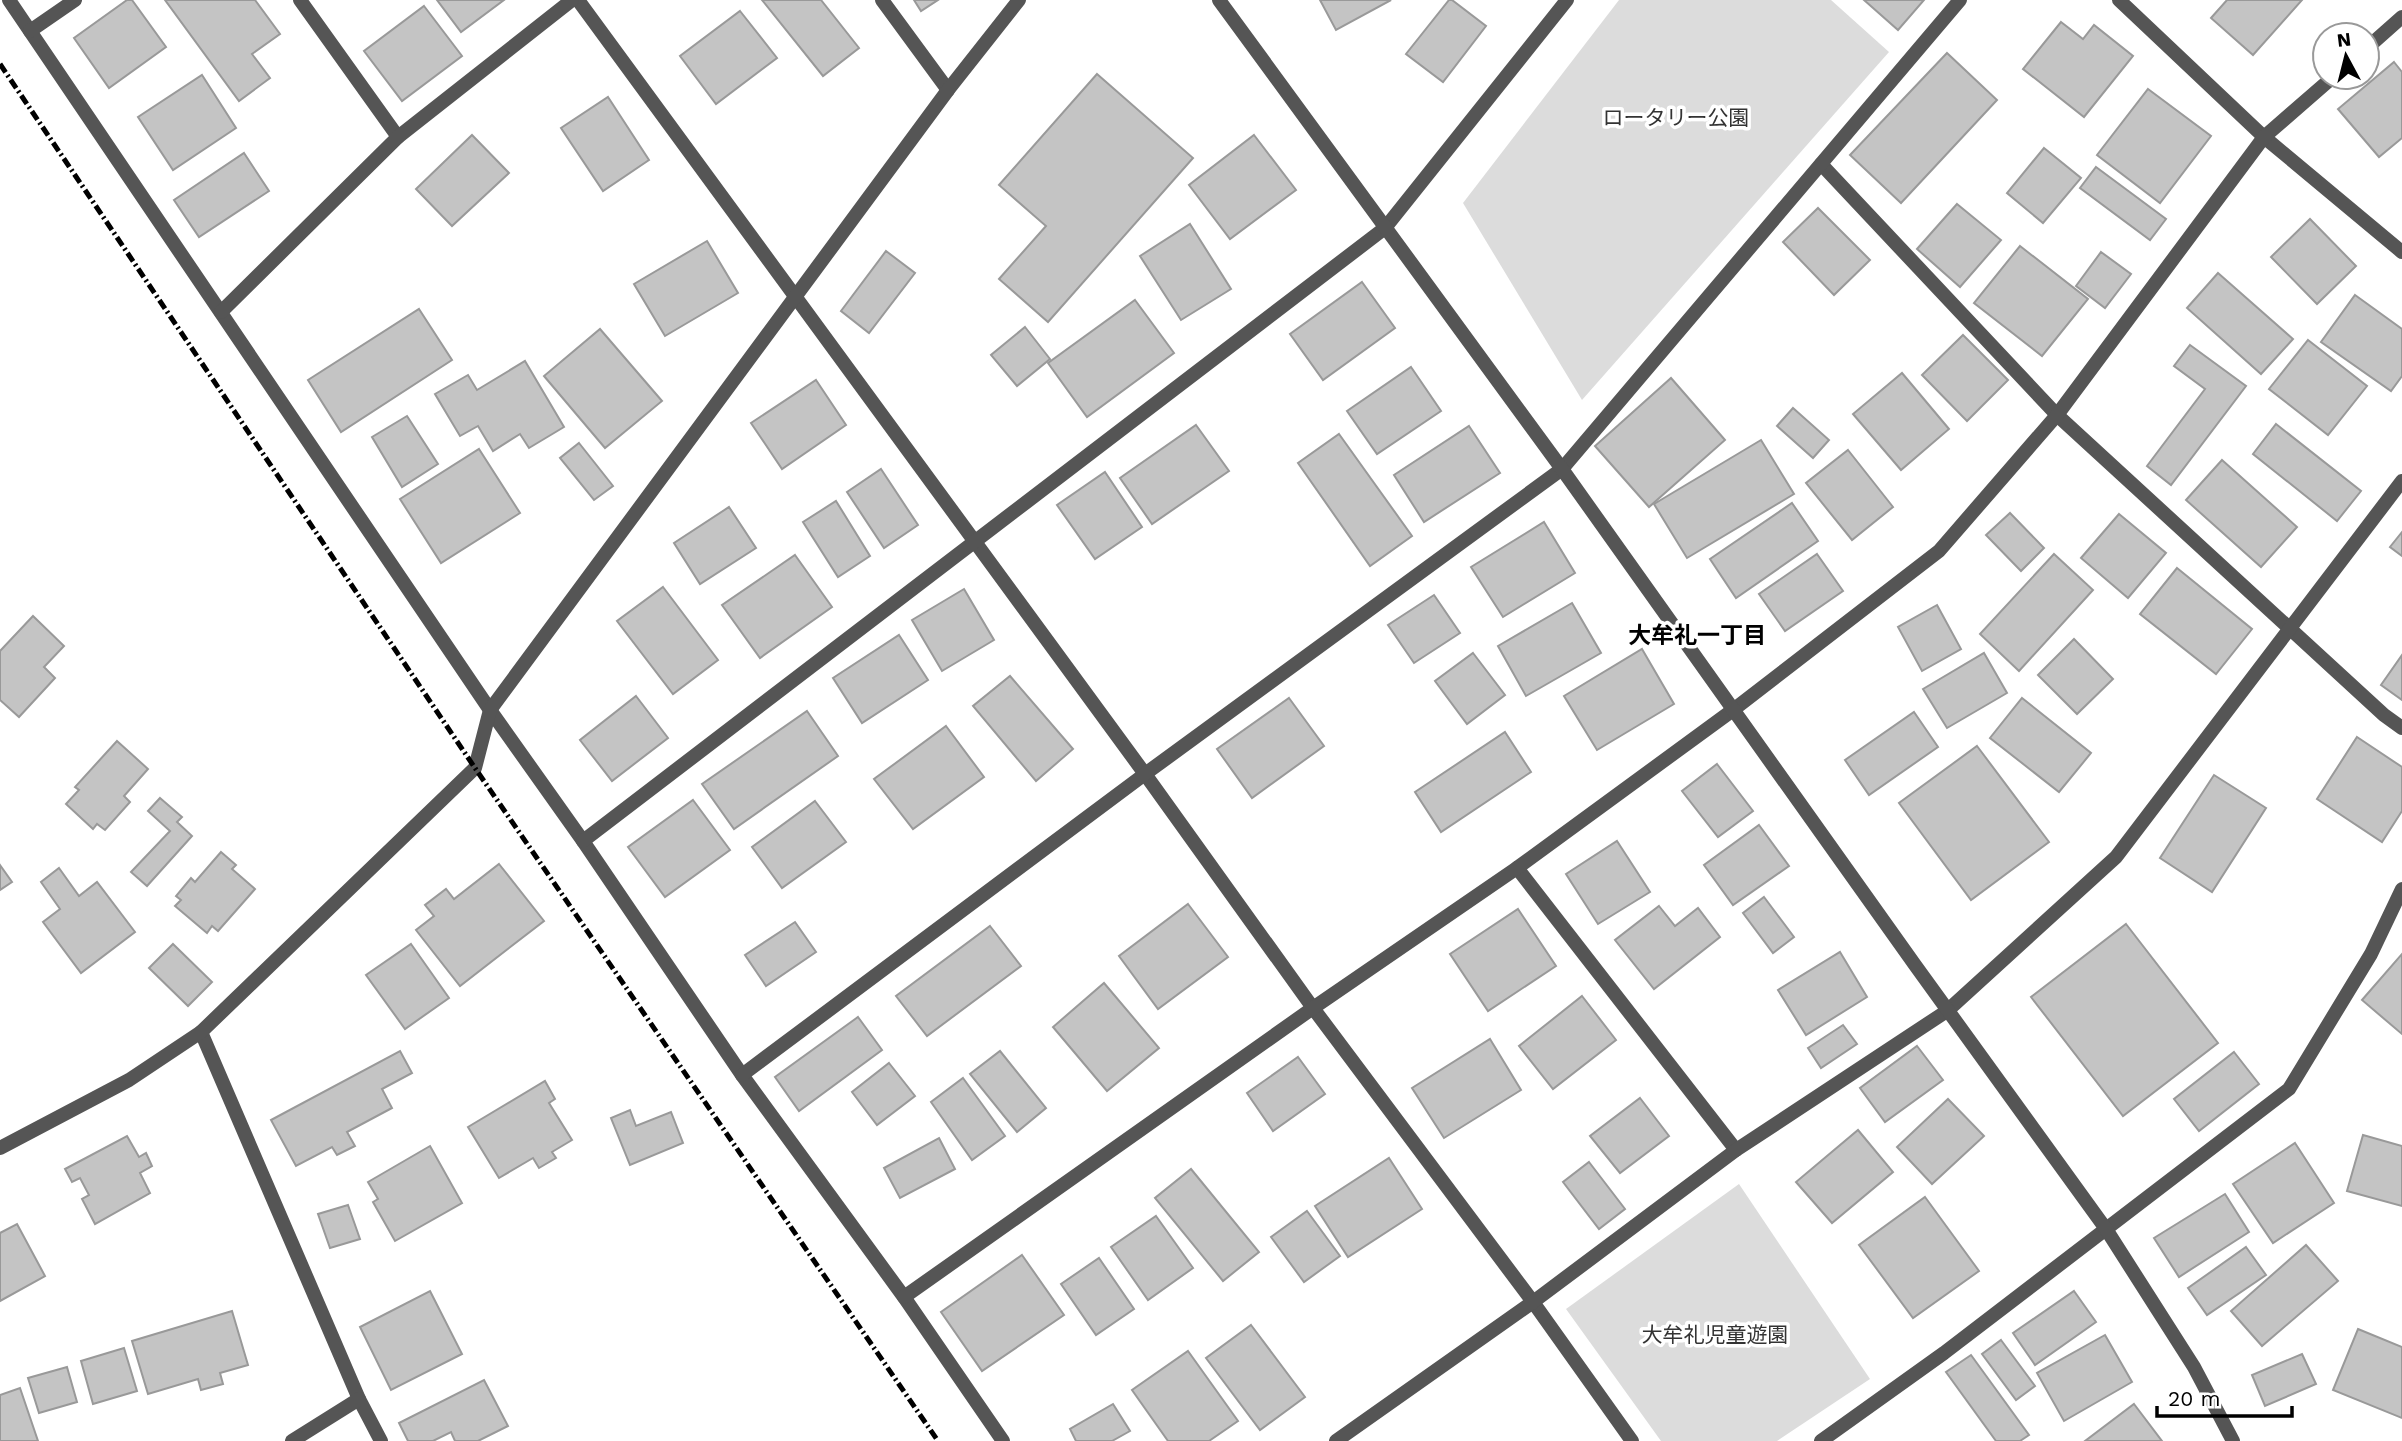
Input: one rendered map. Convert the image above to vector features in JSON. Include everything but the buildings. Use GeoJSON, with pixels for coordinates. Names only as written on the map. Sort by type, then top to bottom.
{"type":"FeatureCollection","features":[{"type":"Feature","properties":{"kind":"street"},"geometry":{"type":"LineString","coordinates":[[9,0],[489,710],[583,841],[742,1075],[904,1297],[1003,1441]]}},
{"type":"Feature","properties":{"kind":"street"},"geometry":{"type":"LineString","coordinates":[[30,31],[75,0]]}},
{"type":"Feature","properties":{"kind":"street"},"geometry":{"type":"LineString","coordinates":[[300,0],[398,137]]}},
{"type":"Feature","properties":{"kind":"street"},"geometry":{"type":"LineString","coordinates":[[221,312],[398,137],[572,0]]}},
{"type":"Feature","properties":{"kind":"street"},"geometry":{"type":"LineString","coordinates":[[578,0],[1145,774],[1312,1008],[1533,1302],[1632,1441]]}},
{"type":"Feature","properties":{"kind":"street"},"geometry":{"type":"LineString","coordinates":[[881,0],[948,90]]}},
{"type":"Feature","properties":{"kind":"street"},"geometry":{"type":"LineString","coordinates":[[0,1148],[129,1080],[201,1032],[475,768],[489,710],[948,90],[1019,0]]}},
{"type":"Feature","properties":{"kind":"street"},"geometry":{"type":"LineString","coordinates":[[1219,0],[1562,470],[1947,1011],[2106,1229],[2194,1367],[2233,1441]]}},
{"type":"Feature","properties":{"kind":"street"},"geometry":{"type":"LineString","coordinates":[[583,841],[1385,228],[1567,0]]}},
{"type":"Feature","properties":{"kind":"street"},"geometry":{"type":"LineString","coordinates":[[742,1075],[1145,774],[1562,470],[1960,0]]}},
{"type":"Feature","properties":{"kind":"street"},"geometry":{"type":"LineString","coordinates":[[2119,0],[2264,137],[2402,252]]}},
{"type":"Feature","properties":{"kind":"street"},"geometry":{"type":"LineString","coordinates":[[2381,36],[2402,17]]}},
{"type":"Feature","properties":{"kind":"street"},"geometry":{"type":"LineString","coordinates":[[904,1297],[1312,1008],[1517,868],[1733,710],[1939,551],[2057,415],[2264,137],[2317,91]]}},
{"type":"Feature","properties":{"kind":"street"},"geometry":{"type":"LineString","coordinates":[[1821,163],[2057,415],[2384,715],[2402,728]]}},
{"type":"Feature","properties":{"kind":"street"},"geometry":{"type":"LineString","coordinates":[[1336,1441],[1533,1302],[1735,1150],[1947,1011],[2116,857],[2402,481]]}},
{"type":"Feature","properties":{"kind":"street"},"geometry":{"type":"LineString","coordinates":[[1517,868],[1735,1150]]}},
{"type":"Feature","properties":{"kind":"street"},"geometry":{"type":"LineString","coordinates":[[1821,1441],[1944,1353],[2289,1089],[2371,954],[2402,889]]}},
{"type":"Feature","properties":{"kind":"street"},"geometry":{"type":"LineString","coordinates":[[201,1032],[359,1399],[381,1441]]}},
{"type":"Feature","properties":{"kind":"street"},"geometry":{"type":"LineString","coordinates":[[292,1441],[359,1399]]}},
{"type":"Feature","properties":{"kind":"green space","name":"ロータリー公園"},"geometry":{"type":"Polygon","coordinates":[[[1619,0],[1831,0],[1889,52],[1582,400],[1463,203],[1619,0]]]}},
{"type":"Feature","properties":{"kind":"green space","name":"大牟礼児童遊園"},"geometry":{"type":"Polygon","coordinates":[[[1739,1184],[1870,1379],[1777,1441],[1661,1441],[1566,1309],[1739,1184]]]}},
{"type":"Feature","properties":{"kind":"railway"},"geometry":{"type":"LineString","coordinates":[[0,64],[475,768],[938,1441]]}},
{"type":"Feature","properties":{"kind":"district","name":"大牟礼一丁目"},"geometry":{"type":"Point","coordinates":[1697,635]}}]}
